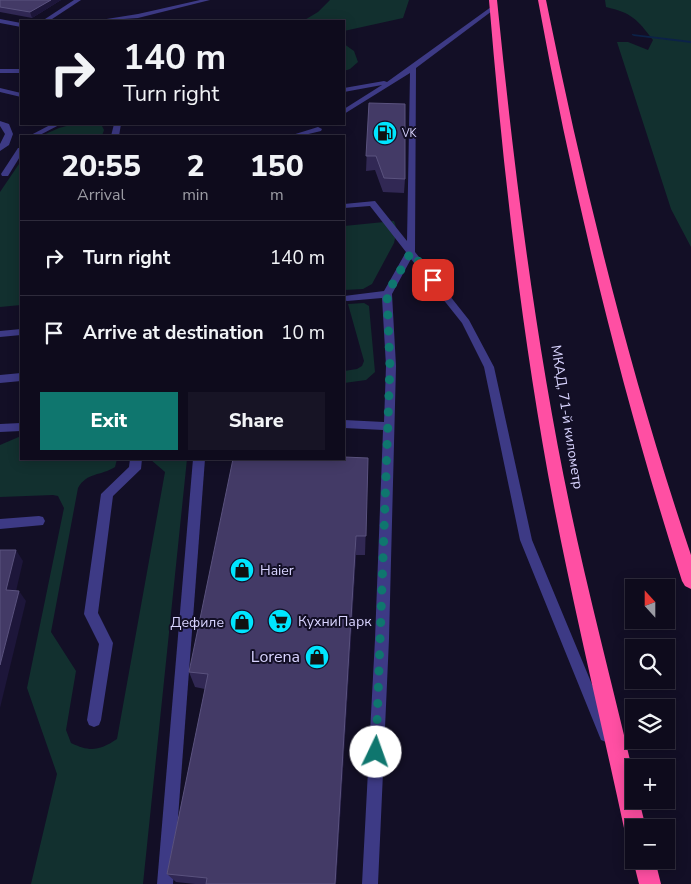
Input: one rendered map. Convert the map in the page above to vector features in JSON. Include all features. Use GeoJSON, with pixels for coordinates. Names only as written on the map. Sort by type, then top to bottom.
{"type":"FeatureCollection","features":[{"type":"Feature","properties":{"kind":"highway","name":"МКАД, 71-й километр"},"geometry":{"type":"LineString","coordinates":[[493,4],[505,132],[535,346],[562,506],[633,819]]}},
{"type":"Feature","properties":{"kind":"highway"},"geometry":{"type":"LineString","coordinates":[[543,5],[568,135],[620,346],[667,508],[691,581]]}},
{"type":"Feature","properties":{"kind":"highway"},"geometry":{"type":"LineString","coordinates":[[646,869],[650,884]]}},
{"type":"Feature","properties":{"kind":"street"},"geometry":{"type":"LineString","coordinates":[[0,122],[6,126],[9,134],[6,143],[0,148]]}},
{"type":"Feature","properties":{"kind":"lane"},"geometry":{"type":"LineString","coordinates":[[47,20],[78,0]]}},
{"type":"Feature","properties":{"kind":"lane"},"geometry":{"type":"LineString","coordinates":[[105,20],[138,16],[207,0]]}},
{"type":"Feature","properties":{"kind":"lane"},"geometry":{"type":"LineString","coordinates":[[345,111],[412,68],[493,4]]}},
{"type":"Feature","properties":{"kind":"lane"},"geometry":{"type":"LineString","coordinates":[[0,21],[20,25]]}},
{"type":"Feature","properties":{"kind":"lane"},"geometry":{"type":"LineString","coordinates":[[370,884],[382,639],[390,366],[387,294],[411,252],[412,68]]}},
{"type":"Feature","properties":{"kind":"lane"},"geometry":{"type":"LineString","coordinates":[[0,71],[20,71]]}},
{"type":"Feature","properties":{"kind":"lane"},"geometry":{"type":"LineString","coordinates":[[345,90],[390,82]]}},
{"type":"Feature","properties":{"kind":"lane"},"geometry":{"type":"LineString","coordinates":[[0,90],[20,95]]}},
{"type":"Feature","properties":{"kind":"lane"},"geometry":{"type":"LineString","coordinates":[[35,135],[56,125]]}},
{"type":"Feature","properties":{"kind":"lane"},"geometry":{"type":"LineString","coordinates":[[302,135],[319,133]]}},
{"type":"Feature","properties":{"kind":"lane"},"geometry":{"type":"LineString","coordinates":[[5,174],[20,152]]}},
{"type":"Feature","properties":{"kind":"lane"},"geometry":{"type":"LineString","coordinates":[[345,206],[372,203],[466,322],[489,367],[526,540],[621,773]]}},
{"type":"Feature","properties":{"kind":"lane"},"geometry":{"type":"LineString","coordinates":[[347,298],[387,294]]}},
{"type":"Feature","properties":{"kind":"lane"},"geometry":{"type":"LineString","coordinates":[[0,334],[20,332]]}},
{"type":"Feature","properties":{"kind":"lane"},"geometry":{"type":"LineString","coordinates":[[0,379],[20,377]]}},
{"type":"Feature","properties":{"kind":"lane"},"geometry":{"type":"LineString","coordinates":[[345,424],[388,426]]}},
{"type":"Feature","properties":{"kind":"lane"},"geometry":{"type":"LineString","coordinates":[[0,428],[20,427]]}},
{"type":"Feature","properties":{"kind":"lane"},"geometry":{"type":"LineString","coordinates":[[94,720],[106,643],[91,614],[107,494],[135,469],[136,460]]}},
{"type":"Feature","properties":{"kind":"lane"},"geometry":{"type":"LineString","coordinates":[[165,884],[199,460]]}},
{"type":"Feature","properties":{"kind":"lane"},"geometry":{"type":"LineString","coordinates":[[0,524],[39,521]]}},
{"type":"Feature","properties":{"kind":"green space"},"geometry":{"type":"Polygon","coordinates":[[[330,0],[409,0],[403,18],[345,31],[345,20],[305,20],[318,12],[330,0]]]}},
{"type":"Feature","properties":{"kind":"green space"},"geometry":{"type":"Polygon","coordinates":[[[605,0],[691,0],[691,247],[671,209],[617,42],[628,42],[648,50],[653,40],[633,18],[606,7],[605,0]]]}},
{"type":"Feature","properties":{"kind":"green space"},"geometry":{"type":"Polygon","coordinates":[[[345,45],[354,51],[358,62],[345,71],[345,45]]]}},
{"type":"Feature","properties":{"kind":"green space"},"geometry":{"type":"Polygon","coordinates":[[[70,125],[102,125],[104,130],[102,135],[43,135],[70,125]]]}},
{"type":"Feature","properties":{"kind":"green space"},"geometry":{"type":"Polygon","coordinates":[[[20,162],[20,305],[0,307],[0,192],[20,162]]]}},
{"type":"Feature","properties":{"kind":"green space"},"geometry":{"type":"Polygon","coordinates":[[[394,221],[397,230],[394,243],[372,284],[363,289],[345,290],[345,226],[394,221]]]}},
{"type":"Feature","properties":{"kind":"green space"},"geometry":{"type":"Polygon","coordinates":[[[364,303],[369,306],[375,372],[366,380],[345,383],[345,371],[357,369],[362,366],[364,361],[348,304],[364,303]]]}},
{"type":"Feature","properties":{"kind":"green space"},"geometry":{"type":"Polygon","coordinates":[[[20,436],[20,460],[117,460],[115,467],[86,479],[78,488],[51,632],[76,671],[66,730],[71,743],[89,749],[100,748],[117,739],[165,472],[151,460],[187,460],[143,884],[31,884],[57,774],[27,688],[64,508],[58,496],[53,495],[0,497],[0,445],[20,436]]]}},
{"type":"Feature","properties":{"kind":"building"},"geometry":{"type":"Polygon","coordinates":[[[0,0],[51,0],[30,12],[0,7],[0,0]]]}},
{"type":"Feature","properties":{"kind":"building"},"geometry":{"type":"Polygon","coordinates":[[[369,103],[405,104],[405,179],[384,178],[376,156],[366,156],[369,103]]]}},
{"type":"Feature","properties":{"kind":"building","name":"КухниПарк"},"geometry":{"type":"Polygon","coordinates":[[[345,457],[368,458],[366,536],[356,536],[335,884],[206,884],[207,878],[167,874],[208,674],[189,672],[233,460],[345,460],[345,457]]]}},
{"type":"Feature","properties":{"kind":"building"},"geometry":{"type":"Polygon","coordinates":[[[0,550],[16,550],[6,590],[19,591],[0,665],[0,550]]]}},
{"type":"Feature","properties":{"kind":"waterway"},"geometry":{"type":"LineString","coordinates":[[634,35],[691,42]]}},
{"type":"Feature","properties":{"kind":"place","name":"VK"},"geometry":{"type":"Point","coordinates":[385,133]}},
{"type":"Feature","properties":{"kind":"place","name":"Haier"},"geometry":{"type":"Point","coordinates":[242,570]}},
{"type":"Feature","properties":{"kind":"place","name":"КухниПарк"},"geometry":{"type":"Point","coordinates":[280,621]}},
{"type":"Feature","properties":{"kind":"place","name":"Дефиле"},"geometry":{"type":"Point","coordinates":[242,622]}},
{"type":"Feature","properties":{"kind":"place","name":"Lorena"},"geometry":{"type":"Point","coordinates":[317,657]}},
{"type":"Feature","properties":{"kind":"route"},"geometry":{"type":"LineString","coordinates":[[376,752],[382,639],[390,366],[387,294],[411,252],[433,280]]}}]}
